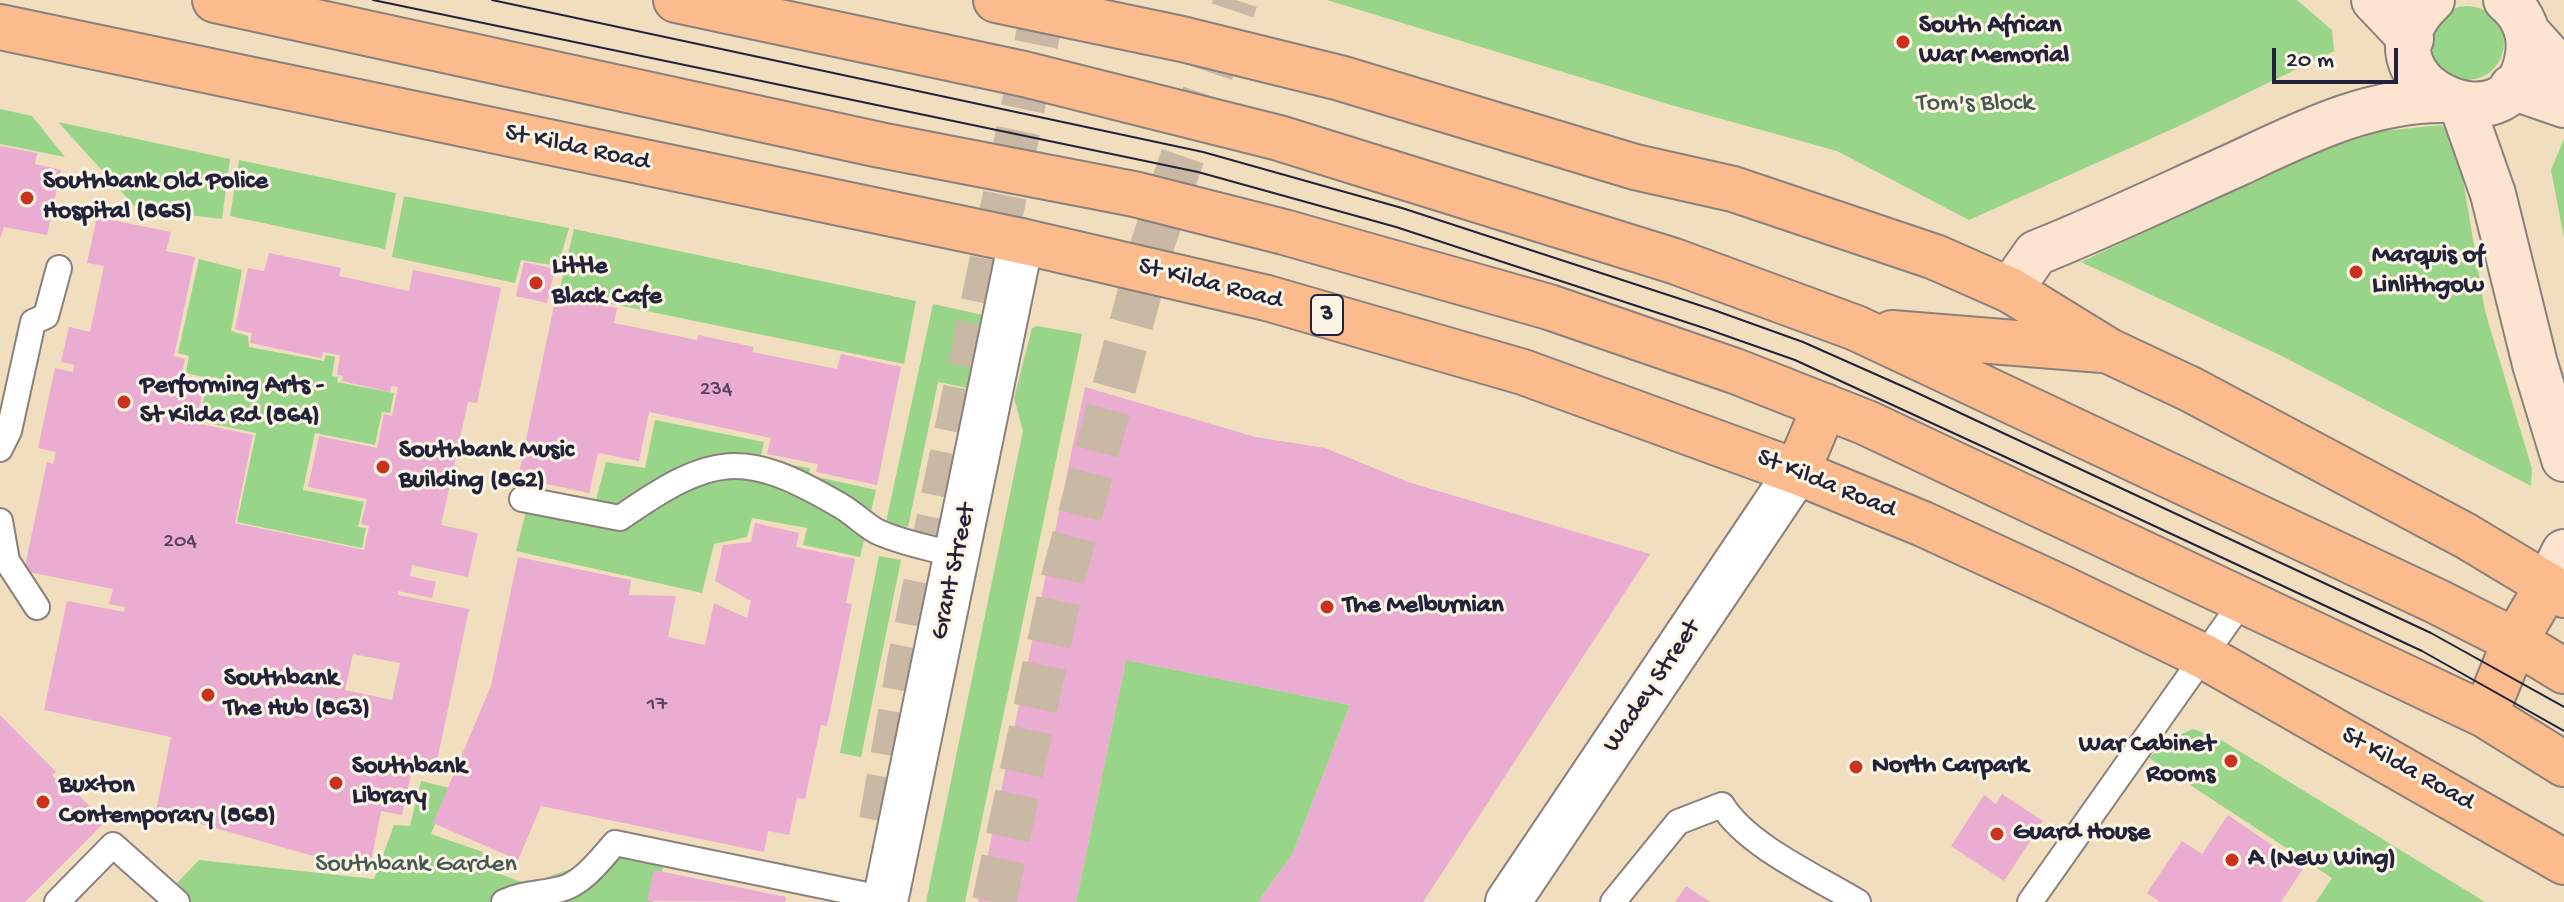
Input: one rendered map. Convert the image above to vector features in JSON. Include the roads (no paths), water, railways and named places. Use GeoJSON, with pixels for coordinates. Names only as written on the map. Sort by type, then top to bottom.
{"type":"FeatureCollection","features":[{"type":"Feature","properties":{"kind":"main road"},"geometry":{"type":"LineString","coordinates":[[215,0],[773,122],[1134,194],[1284,232],[1549,307],[1685,352],[1825,406],[2244,599],[2485,715],[2564,764]]}},
{"type":"Feature","properties":{"kind":"main road"},"geometry":{"type":"LineString","coordinates":[[676,0],[1024,74],[1279,138],[1674,261],[1856,328],[2515,641],[2564,671]]}},
{"type":"Feature","properties":{"kind":"main road"},"geometry":{"type":"LineString","coordinates":[[996,0],[1182,39],[1340,78],[1635,167],[1733,189],[1857,228],[2010,290],[2109,351],[2190,389],[2427,515],[2559,577],[2515,641],[2485,715]]}},
{"type":"Feature","properties":{"kind":"main road","name":"St Kilda Road"},"geometry":{"type":"LineString","coordinates":[[0,27],[1021,241],[1267,298],[1523,372],[1797,472],[1923,524],[2205,657],[2564,862]]}},
{"type":"Feature","properties":{"kind":"main road"},"geometry":{"type":"LineString","coordinates":[[773,122],[780,192]]}},
{"type":"Feature","properties":{"kind":"main road"},"geometry":{"type":"LineString","coordinates":[[1856,328],[1928,338],[2109,351]]}},
{"type":"Feature","properties":{"kind":"main road"},"geometry":{"type":"LineString","coordinates":[[1797,472],[1825,406]]}},
{"type":"Feature","properties":{"kind":"street"},"geometry":{"type":"LineString","coordinates":[[2374,0],[2410,42]]}},
{"type":"Feature","properties":{"kind":"street"},"geometry":{"type":"LineString","coordinates":[[2432,0],[2414,25],[2410,42],[2413,65],[2422,83],[2453,103],[2506,242],[2535,364],[2564,457]]}},
{"type":"Feature","properties":{"kind":"street"},"geometry":{"type":"LineString","coordinates":[[2520,13],[2564,73]]}},
{"type":"Feature","properties":{"kind":"street"},"geometry":{"type":"LineString","coordinates":[[2506,242],[2502,164],[2510,89],[2527,60],[2520,13]]}},
{"type":"Feature","properties":{"kind":"street"},"geometry":{"type":"LineString","coordinates":[[2297,136],[2352,104],[2410,42]]}},
{"type":"Feature","properties":{"kind":"street"},"geometry":{"type":"LineString","coordinates":[[2010,290],[2036,253],[2297,136],[2380,107],[2417,99],[2478,105],[2510,89],[2564,105]]}},
{"type":"Feature","properties":{"kind":"street","name":"Grant Street"},"geometry":{"type":"LineString","coordinates":[[885,900],[1021,241]]}},
{"type":"Feature","properties":{"kind":"street","name":"Wadey Street"},"geometry":{"type":"LineString","coordinates":[[1508,902],[1797,472]]}},
{"type":"Feature","properties":{"kind":"lane"},"geometry":{"type":"LineString","coordinates":[[0,449],[9,431],[33,322],[46,316],[59,268]]}},
{"type":"Feature","properties":{"kind":"lane"},"geometry":{"type":"LineString","coordinates":[[522,499],[620,518],[658,491],[701,469],[737,463],[773,471],[813,490],[876,531],[958,556]]}},
{"type":"Feature","properties":{"kind":"lane"},"geometry":{"type":"LineString","coordinates":[[0,521],[7,561],[37,607]]}},
{"type":"Feature","properties":{"kind":"lane"},"geometry":{"type":"LineString","coordinates":[[2030,902],[2244,599]]}},
{"type":"Feature","properties":{"kind":"lane"},"geometry":{"type":"LineString","coordinates":[[1613,902],[1678,822],[1722,805],[1732,821],[1763,844],[1858,902]]}},
{"type":"Feature","properties":{"kind":"lane"},"geometry":{"type":"LineString","coordinates":[[504,902],[518,895],[565,889],[591,869],[615,843],[885,900]]}},
{"type":"Feature","properties":{"kind":"lane"},"geometry":{"type":"LineString","coordinates":[[57,902],[113,845],[177,902]]}},
{"type":"Feature","properties":{"kind":"tunnel"},"geometry":{"type":"LineString","coordinates":[[881,821],[909,662],[1045,0]]}},
{"type":"Feature","properties":{"kind":"tunnel"},"geometry":{"type":"LineString","coordinates":[[994,902],[1063,578],[1153,243],[1236,0]]}},
{"type":"Feature","properties":{"kind":"tram line"},"geometry":{"type":"LineString","coordinates":[[373,0],[1198,172],[1396,227],[1704,328],[1795,360],[2422,651],[2564,731]]}},
{"type":"Feature","properties":{"kind":"tram line"},"geometry":{"type":"LineString","coordinates":[[492,0],[1203,152],[1402,208],[1711,309],[1803,342],[1911,390],[2431,633],[2564,707]]}},
{"type":"Feature","properties":{"kind":"place","name":"South African War Memorial"},"geometry":{"type":"Point","coordinates":[1903,42]}},
{"type":"Feature","properties":{"kind":"place","name":"Southbank Old Police Hospital (865)"},"geometry":{"type":"Point","coordinates":[27,198]}},
{"type":"Feature","properties":{"kind":"place","name":"Marquis of Linlithgow"},"geometry":{"type":"Point","coordinates":[2356,272]}},
{"type":"Feature","properties":{"kind":"place","name":"Little Black Cafe"},"geometry":{"type":"Point","coordinates":[536,283]}},
{"type":"Feature","properties":{"kind":"place","name":"Performing Arts - St Kilda Rd (864)"},"geometry":{"type":"Point","coordinates":[124,402]}},
{"type":"Feature","properties":{"kind":"place","name":"Southbank Music Building (862)"},"geometry":{"type":"Point","coordinates":[383,467]}},
{"type":"Feature","properties":{"kind":"place","name":"The Melburnian"},"geometry":{"type":"Point","coordinates":[1327,607]}},
{"type":"Feature","properties":{"kind":"place","name":"Southbank The Hub (863)"},"geometry":{"type":"Point","coordinates":[208,695]}},
{"type":"Feature","properties":{"kind":"place","name":"War Cabinet Rooms"},"geometry":{"type":"Point","coordinates":[2231,761]}},
{"type":"Feature","properties":{"kind":"place","name":"North Carpark"},"geometry":{"type":"Point","coordinates":[1856,767]}},
{"type":"Feature","properties":{"kind":"place","name":"Southbank Library"},"geometry":{"type":"Point","coordinates":[336,783]}},
{"type":"Feature","properties":{"kind":"place","name":"Buxton Contemporary (868)"},"geometry":{"type":"Point","coordinates":[43,802]}},
{"type":"Feature","properties":{"kind":"place","name":"Guard House"},"geometry":{"type":"Point","coordinates":[1997,834]}},
{"type":"Feature","properties":{"kind":"place","name":"A (New Wing)"},"geometry":{"type":"Point","coordinates":[2232,860]}},
{"type":"Feature","properties":{"kind":"park label","name":"Tom's Block"},"geometry":{"type":"Point","coordinates":[1975,105]}},
{"type":"Feature","properties":{"kind":"park label","name":"Southbank Garden"},"geometry":{"type":"Point","coordinates":[416,866]}}]}
